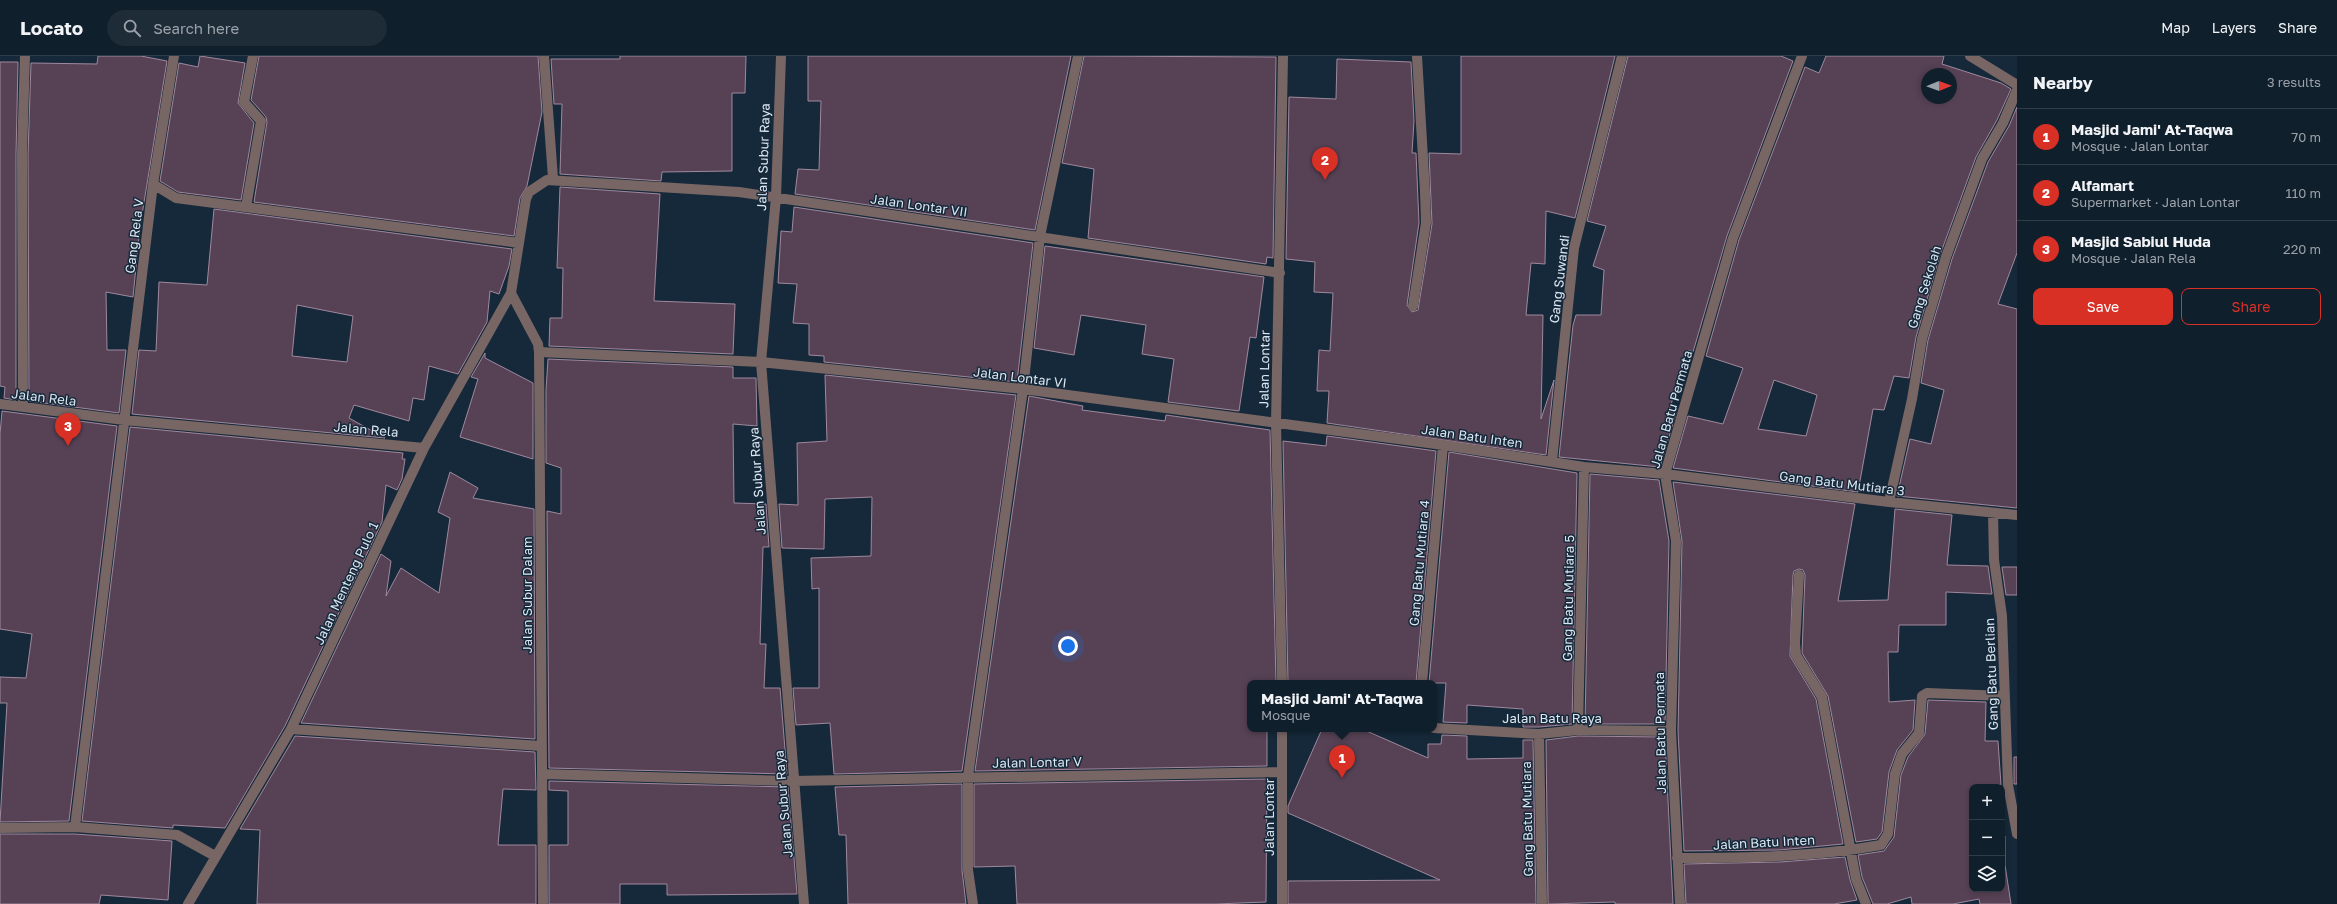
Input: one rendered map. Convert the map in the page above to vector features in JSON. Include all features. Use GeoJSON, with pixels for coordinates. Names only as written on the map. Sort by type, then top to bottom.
{"type":"FeatureCollection","features":[{"type":"Feature","properties":{"kind":"street"},"geometry":{"type":"LineString","coordinates":[[23,407],[22,155],[25,56]]}},
{"type":"Feature","properties":{"kind":"street","name":"Gang Rela V"},"geometry":{"type":"LineString","coordinates":[[75,827],[153,184],[174,56]]}},
{"type":"Feature","properties":{"kind":"street"},"geometry":{"type":"LineString","coordinates":[[246,207],[261,121],[244,102],[253,56]]}},
{"type":"Feature","properties":{"kind":"street"},"geometry":{"type":"LineString","coordinates":[[424,448],[511,293],[526,199],[529,192],[550,179],[544,56]]}},
{"type":"Feature","properties":{"kind":"street","name":"Jalan Subur Raya"},"geometry":{"type":"LineString","coordinates":[[781,56],[776,197],[761,362],[793,781],[804,904]]}},
{"type":"Feature","properties":{"kind":"street"},"geometry":{"type":"LineString","coordinates":[[973,904],[968,870],[968,776],[1023,389],[1040,236],[1078,56]]}},
{"type":"Feature","properties":{"kind":"street","name":"Jalan Lontar"},"geometry":{"type":"LineString","coordinates":[[1282,680],[1276,423],[1283,56]]}},
{"type":"Feature","properties":{"kind":"street"},"geometry":{"type":"LineString","coordinates":[[1412,306],[1426,223],[1426,192],[1417,56]]}},
{"type":"Feature","properties":{"kind":"street","name":"Gang Suwandi"},"geometry":{"type":"LineString","coordinates":[[1552,461],[1574,248],[1622,56]]}},
{"type":"Feature","properties":{"kind":"street","name":"Jalan Batu Permata"},"geometry":{"type":"LineString","coordinates":[[1680,904],[1671,731],[1676,541],[1665,474],[1733,238],[1802,56]]}},
{"type":"Feature","properties":{"kind":"street"},"geometry":{"type":"LineString","coordinates":[[1972,56],[2017,85]]}},
{"type":"Feature","properties":{"kind":"street","name":"Gang Sekolah"},"geometry":{"type":"LineString","coordinates":[[1889,502],[1912,399],[1922,339],[1946,257],[1982,159],[2003,123],[2017,90]]}},
{"type":"Feature","properties":{"kind":"street","name":"Jalan Lontar VII"},"geometry":{"type":"LineString","coordinates":[[550,179],[739,192],[1280,273]]}},
{"type":"Feature","properties":{"kind":"street"},"geometry":{"type":"LineString","coordinates":[[153,184],[176,198],[519,243]]}},
{"type":"Feature","properties":{"kind":"street","name":"Jalan Subur Dalam"},"geometry":{"type":"LineString","coordinates":[[511,293],[539,348],[540,746],[542,774],[543,904]]}},
{"type":"Feature","properties":{"kind":"street","name":"Jalan Lontar VI"},"geometry":{"type":"LineString","coordinates":[[539,348],[761,362],[1023,389],[1276,423]]}},
{"type":"Feature","properties":{"kind":"street","name":"Jalan Rela"},"geometry":{"type":"LineString","coordinates":[[0,404],[124,420],[424,448]]}},
{"type":"Feature","properties":{"kind":"street","name":"Jalan Batu Inten"},"geometry":{"type":"LineString","coordinates":[[1276,423],[1443,445],[1584,467],[1665,474]]}},
{"type":"Feature","properties":{"kind":"street","name":"Gang Batu Mutiara 4"},"geometry":{"type":"LineString","coordinates":[[1422,680],[1443,445]]}},
{"type":"Feature","properties":{"kind":"street","name":"Jalan Menteng Pulo 1"},"geometry":{"type":"LineString","coordinates":[[188,904],[291,729],[424,448]]}},
{"type":"Feature","properties":{"kind":"street","name":"Gang Batu Mutiara 5"},"geometry":{"type":"LineString","coordinates":[[1578,730],[1584,467]]}},
{"type":"Feature","properties":{"kind":"street","name":"Gang Batu Mutiara 3"},"geometry":{"type":"LineString","coordinates":[[1665,474],[1889,502],[2017,515]]}},
{"type":"Feature","properties":{"kind":"street","name":"Gang Batu Berlian"},"geometry":{"type":"LineString","coordinates":[[1993,513],[1994,560],[2002,616],[2008,785],[2017,834]]}},
{"type":"Feature","properties":{"kind":"street"},"geometry":{"type":"LineString","coordinates":[[1799,575],[1795,643],[1796,655],[1822,697],[1856,879],[1866,904]]}},
{"type":"Feature","properties":{"kind":"street","name":"Jalan Batu Inten"},"geometry":{"type":"LineString","coordinates":[[1678,858],[1749,858],[1851,850],[1881,845],[1886,840],[1895,774],[1902,754],[1919,733],[1922,696],[1927,693],[2005,696]]}},
{"type":"Feature","properties":{"kind":"street","name":"Jalan Batu Raya"},"geometry":{"type":"LineString","coordinates":[[1437,728],[1539,734],[1578,730],[1671,731]]}},
{"type":"Feature","properties":{"kind":"street"},"geometry":{"type":"LineString","coordinates":[[291,729],[540,746]]}},
{"type":"Feature","properties":{"kind":"street","name":"Jalan Lontar"},"geometry":{"type":"LineString","coordinates":[[1282,732],[1282,904]]}},
{"type":"Feature","properties":{"kind":"street","name":"Gang Batu Mutiara"},"geometry":{"type":"LineString","coordinates":[[1539,734],[1542,904]]}},
{"type":"Feature","properties":{"kind":"street","name":"Jalan Lontar V"},"geometry":{"type":"LineString","coordinates":[[542,774],[793,781],[968,776],[1282,772]]}},
{"type":"Feature","properties":{"kind":"street"},"geometry":{"type":"LineString","coordinates":[[0,828],[75,827],[177,835],[215,856]]}},
{"type":"Feature","properties":{"kind":"building"},"geometry":{"type":"Polygon","coordinates":[[[98,56],[141,56],[167,61],[140,227],[133,297],[106,292],[107,350],[126,350],[119,413],[29,401],[28,155],[31,63],[97,64],[98,56]]]}},
{"type":"Feature","properties":{"kind":"building"},"geometry":{"type":"Polygon","coordinates":[[[200,56],[245,63],[238,103],[254,123],[241,200],[178,192],[160,181],[179,63],[198,67],[200,56]]]}},
{"type":"Feature","properties":{"kind":"building"},"geometry":{"type":"Polygon","coordinates":[[[259,56],[538,56],[542,112],[527,186],[520,198],[514,236],[254,202],[267,122],[266,117],[251,100],[259,56]]]}},
{"type":"Feature","properties":{"kind":"building"},"geometry":{"type":"Polygon","coordinates":[[[620,56],[746,56],[745,93],[732,93],[732,171],[662,172],[661,181],[560,174],[562,104],[554,104],[551,59],[620,59],[620,56]]]}},
{"type":"Feature","properties":{"kind":"building"},"geometry":{"type":"Polygon","coordinates":[[[808,56],[1071,56],[1035,230],[795,194],[798,169],[819,170],[821,101],[808,101],[808,56]]]}},
{"type":"Feature","properties":{"kind":"building"},"geometry":{"type":"Polygon","coordinates":[[[1084,56],[1276,57],[1273,258],[1267,257],[1266,264],[1088,238],[1094,169],[1062,163],[1084,56]]]}},
{"type":"Feature","properties":{"kind":"building"},"geometry":{"type":"Polygon","coordinates":[[[1461,56],[1615,56],[1575,218],[1546,211],[1545,264],[1531,263],[1526,315],[1543,315],[1541,419],[1554,380],[1546,455],[1327,423],[1329,391],[1317,391],[1319,350],[1330,351],[1333,293],[1314,292],[1315,262],[1286,259],[1289,97],[1336,99],[1337,59],[1411,62],[1414,121],[1412,153],[1416,153],[1419,223],[1407,305],[1412,312],[1418,310],[1432,224],[1429,153],[1461,154],[1461,56]]]}},
{"type":"Feature","properties":{"kind":"building"},"geometry":{"type":"Polygon","coordinates":[[[1628,56],[1781,56],[1793,61],[1727,236],[1693,352],[1688,350],[1669,411],[1676,413],[1660,467],[1559,457],[1573,325],[1576,315],[1601,315],[1604,270],[1593,266],[1606,226],[1587,221],[1628,56]]]}},
{"type":"Feature","properties":{"kind":"building"},"geometry":{"type":"Polygon","coordinates":[[[1826,56],[1944,56],[1942,64],[1954,68],[1921,68],[1921,104],[1957,104],[1957,69],[2001,83],[2011,89],[1997,120],[1976,157],[1940,255],[1916,337],[1909,378],[1894,376],[1884,410],[1873,409],[1858,492],[1673,468],[1688,416],[1723,424],[1743,368],[1706,356],[1739,240],[1805,67],[1819,73],[1826,56]],[[1774,380],[1758,429],[1806,436],[1817,395],[1774,380]]]}},
{"type":"Feature","properties":{"kind":"building"},"geometry":{"type":"Polygon","coordinates":[[[0,62],[18,62],[16,155],[16,400],[4,398],[5,387],[0,386],[0,62]]]}},
{"type":"Feature","properties":{"kind":"building"},"geometry":{"type":"Polygon","coordinates":[[[2017,107],[2017,253],[1998,304],[2017,309],[2017,508],[1897,496],[1910,439],[1931,444],[1944,390],[1921,383],[1928,340],[1952,259],[1988,162],[2009,126],[2017,107]]]}},
{"type":"Feature","properties":{"kind":"building"},"geometry":{"type":"Polygon","coordinates":[[[560,187],[660,194],[654,301],[735,304],[733,354],[549,346],[550,318],[562,318],[563,268],[557,268],[560,187]]]}},
{"type":"Feature","properties":{"kind":"building"},"geometry":{"type":"Polygon","coordinates":[[[794,207],[1033,243],[1017,382],[824,362],[824,356],[809,355],[809,324],[793,323],[797,284],[778,283],[781,231],[792,232],[794,207]]]}},
{"type":"Feature","properties":{"kind":"building"},"geometry":{"type":"Polygon","coordinates":[[[214,209],[512,249],[509,266],[499,294],[490,291],[487,322],[458,374],[429,366],[424,400],[413,398],[409,421],[354,405],[349,418],[385,438],[132,414],[139,350],[156,351],[159,282],[207,285],[214,209]],[[297,305],[292,356],[347,362],[353,316],[297,305]]]}},
{"type":"Feature","properties":{"kind":"building"},"geometry":{"type":"Polygon","coordinates":[[[1045,246],[1264,277],[1256,338],[1250,337],[1239,411],[1168,402],[1174,359],[1142,354],[1146,325],[1081,315],[1074,355],[1034,348],[1045,246]]]}},
{"type":"Feature","properties":{"kind":"building"},"geometry":{"type":"Polygon","coordinates":[[[485,353],[485,358],[533,383],[533,459],[460,437],[478,379],[471,377],[485,353]]]}},
{"type":"Feature","properties":{"kind":"building"},"geometry":{"type":"Polygon","coordinates":[[[548,359],[733,367],[733,378],[756,378],[757,426],[733,424],[734,503],[766,504],[769,547],[763,547],[760,644],[766,644],[764,688],[780,688],[787,774],[549,768],[547,511],[561,514],[561,468],[546,463],[546,390],[548,359]]]}},
{"type":"Feature","properties":{"kind":"building"},"geometry":{"type":"Polygon","coordinates":[[[825,375],[1016,395],[962,771],[834,774],[830,723],[796,725],[793,688],[819,688],[819,588],[812,589],[811,558],[871,556],[872,497],[825,499],[824,549],[782,548],[779,504],[798,505],[797,443],[827,441],[825,375]]]}},
{"type":"Feature","properties":{"kind":"building"},"geometry":{"type":"Polygon","coordinates":[[[1029,396],[1083,406],[1082,410],[1165,421],[1166,415],[1270,430],[1276,680],[1247,680],[1247,732],[1267,732],[1267,766],[975,771],[1029,396]]]}},
{"type":"Feature","properties":{"kind":"building"},"geometry":{"type":"Polygon","coordinates":[[[2,411],[117,426],[69,821],[0,822],[7,703],[0,703],[0,677],[26,678],[32,634],[0,629],[0,434],[2,411]]]}},
{"type":"Feature","properties":{"kind":"building"},"geometry":{"type":"Polygon","coordinates":[[[130,427],[403,453],[402,459],[405,459],[402,479],[397,490],[386,485],[382,522],[285,726],[225,828],[173,825],[173,828],[82,821],[130,427]]]}},
{"type":"Feature","properties":{"kind":"building"},"geometry":{"type":"Polygon","coordinates":[[[1327,436],[1436,451],[1416,680],[1288,680],[1283,441],[1326,446],[1327,436]]]}},
{"type":"Feature","properties":{"kind":"building"},"geometry":{"type":"Polygon","coordinates":[[[1449,452],[1577,473],[1572,724],[1523,727],[1523,709],[1467,705],[1467,723],[1443,722],[1446,683],[1437,683],[1437,680],[1429,680],[1449,452]]]}},
{"type":"Feature","properties":{"kind":"building"},"geometry":{"type":"Polygon","coordinates":[[[450,472],[478,488],[473,498],[534,509],[535,739],[301,723],[381,554],[391,561],[386,596],[401,568],[439,593],[450,518],[438,512],[450,472]]]}},
{"type":"Feature","properties":{"kind":"building"},"geometry":{"type":"Polygon","coordinates":[[[1590,474],[1659,480],[1669,541],[1665,724],[1585,724],[1590,474]]]}},
{"type":"Feature","properties":{"kind":"building"},"geometry":{"type":"Polygon","coordinates":[[[1673,482],[1855,504],[1838,601],[1888,600],[1895,509],[1952,515],[1947,565],[1988,566],[1992,594],[1946,592],[1946,625],[1899,625],[1898,652],[1888,652],[1889,702],[1915,700],[1913,730],[1897,750],[1889,772],[1882,832],[1877,839],[1856,842],[1828,696],[1802,653],[1805,575],[1803,570],[1799,569],[1794,571],[1793,575],[1790,656],[1816,699],[1843,844],[1779,850],[1684,851],[1678,731],[1682,541],[1673,482]]]}},
{"type":"Feature","properties":{"kind":"building"},"geometry":{"type":"Polygon","coordinates":[[[2002,567],[2017,567],[2017,595],[2006,595],[2002,567]]]}},
{"type":"Feature","properties":{"kind":"building"},"geometry":{"type":"Polygon","coordinates":[[[1928,700],[1986,702],[1985,741],[1998,741],[2001,784],[1969,784],[1969,892],[2005,892],[2005,865],[2011,904],[1980,904],[1979,899],[1953,904],[1912,904],[1911,897],[1887,904],[1873,904],[1862,877],[1858,855],[1884,851],[1894,837],[1901,775],[1908,757],[1925,734],[1928,700]]]}},
{"type":"Feature","properties":{"kind":"building"},"geometry":{"type":"Polygon","coordinates":[[[1321,732],[1369,732],[1428,758],[1428,744],[1441,744],[1442,735],[1467,736],[1467,759],[1523,758],[1523,740],[1533,740],[1536,904],[1288,904],[1288,881],[1440,880],[1288,813],[1288,806],[1321,732]]]}},
{"type":"Feature","properties":{"kind":"building"},"geometry":{"type":"Polygon","coordinates":[[[295,736],[535,752],[536,790],[503,789],[498,845],[536,845],[536,904],[257,904],[260,830],[240,829],[295,736]]]}},
{"type":"Feature","properties":{"kind":"building"},"geometry":{"type":"Polygon","coordinates":[[[1578,736],[1665,737],[1673,904],[1615,904],[1615,902],[1548,904],[1546,740],[1578,736]]]}},
{"type":"Feature","properties":{"kind":"building"},"geometry":{"type":"Polygon","coordinates":[[[2014,757],[2017,757],[2017,784],[2014,784],[2014,757]]]}},
{"type":"Feature","properties":{"kind":"building"},"geometry":{"type":"Polygon","coordinates":[[[1267,779],[1266,902],[1215,904],[1017,904],[1015,866],[974,867],[974,784],[1267,779]]]}},
{"type":"Feature","properties":{"kind":"building"},"geometry":{"type":"Polygon","coordinates":[[[549,781],[788,787],[797,894],[667,895],[667,884],[620,884],[620,904],[549,904],[549,845],[568,845],[568,791],[549,790],[549,781]]]}},
{"type":"Feature","properties":{"kind":"building"},"geometry":{"type":"Polygon","coordinates":[[[962,784],[962,870],[966,904],[848,904],[846,835],[839,835],[835,787],[962,784]]]}},
{"type":"Feature","properties":{"kind":"building"},"geometry":{"type":"Polygon","coordinates":[[[0,834],[75,834],[172,841],[168,900],[101,895],[99,904],[0,904],[0,834]]]}},
{"type":"Feature","properties":{"kind":"building"},"geometry":{"type":"Polygon","coordinates":[[[1845,857],[1850,880],[1857,900],[1834,904],[1686,904],[1684,864],[1780,862],[1845,857]]]}},
{"type":"Feature","properties":{"kind":"place","name":"Alfamart"},"geometry":{"type":"Point","coordinates":[1325,180]}},
{"type":"Feature","properties":{"kind":"place","name":"Masjid Sabiul Huda"},"geometry":{"type":"Point","coordinates":[68,446]}},
{"type":"Feature","properties":{"kind":"place","name":"Masjid Jami' At-Taqwa"},"geometry":{"type":"Point","coordinates":[1342,778]}}]}
